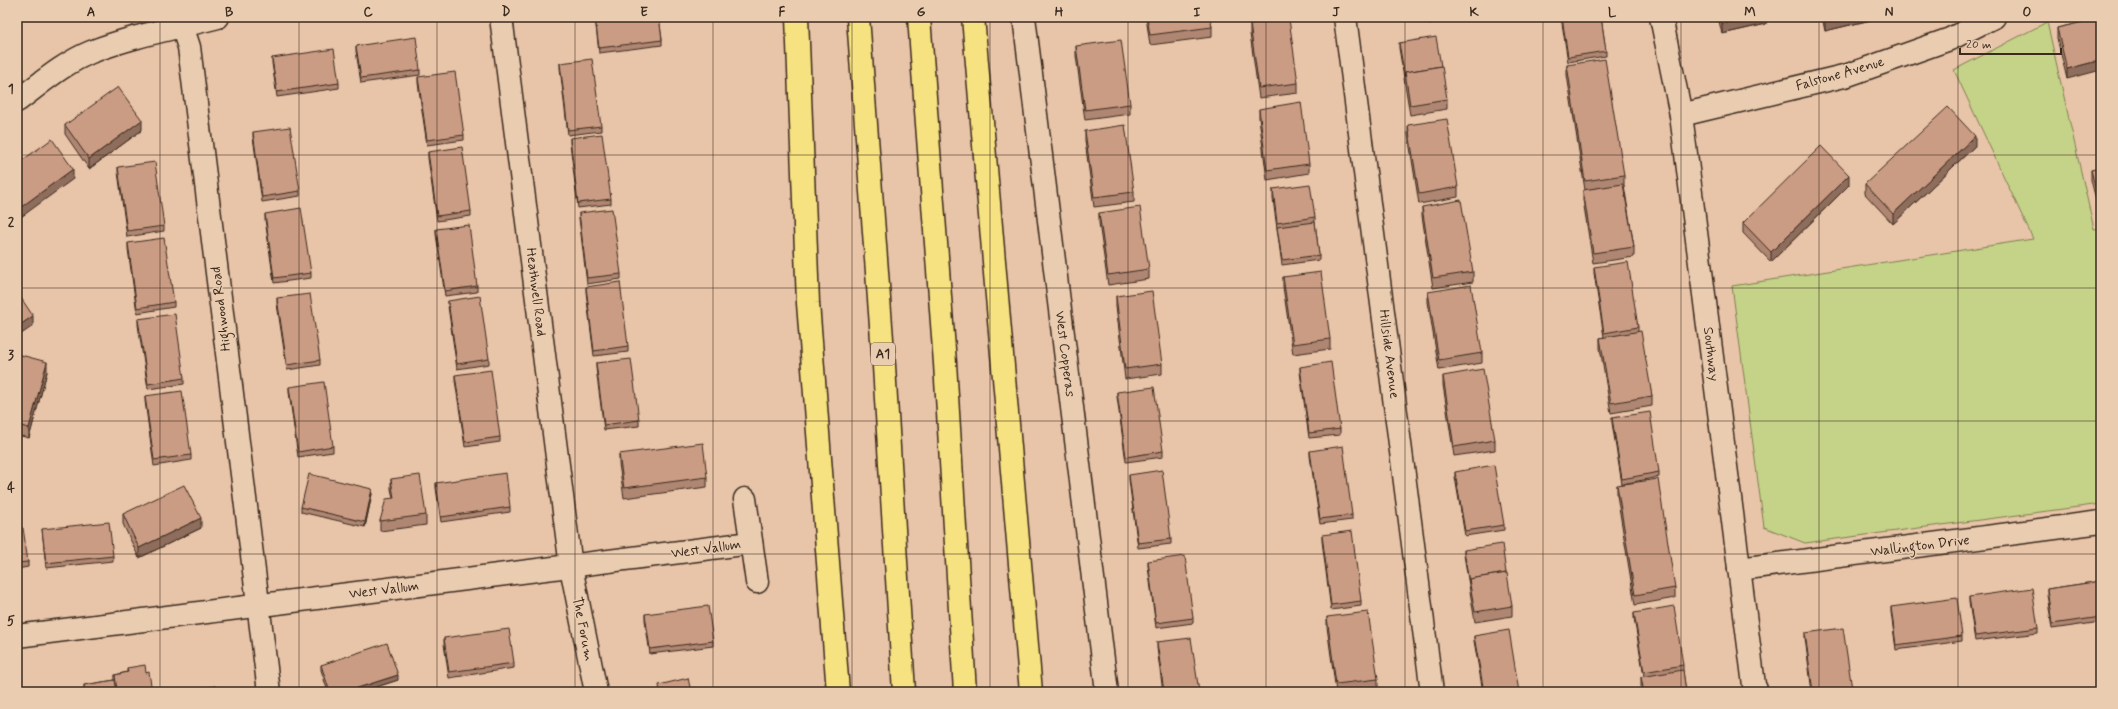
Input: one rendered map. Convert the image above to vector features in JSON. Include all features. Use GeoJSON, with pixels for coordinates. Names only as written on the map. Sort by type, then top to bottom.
{"type":"FeatureCollection","features":[{"type":"Feature","properties":{"kind":"highway"},"geometry":{"type":"LineString","coordinates":[[797,17],[808,303],[838,692]]}},
{"type":"Feature","properties":{"kind":"highway","name":"A1"},"geometry":{"type":"LineString","coordinates":[[858,17],[884,366],[904,692]]}},
{"type":"Feature","properties":{"kind":"highway"},"geometry":{"type":"LineString","coordinates":[[919,17],[945,363],[965,692]]}},
{"type":"Feature","properties":{"kind":"highway"},"geometry":{"type":"LineString","coordinates":[[973,17],[1031,692]]}},
{"type":"Feature","properties":{"kind":"street"},"geometry":{"type":"LineString","coordinates":[[17,101],[55,73],[90,53],[178,22],[218,17]]}},
{"type":"Feature","properties":{"kind":"street","name":"Heathwell Road"},"geometry":{"type":"LineString","coordinates":[[501,17],[571,567]]}},
{"type":"Feature","properties":{"kind":"street","name":"West Copperas"},"geometry":{"type":"LineString","coordinates":[[1024,17],[1107,692]]}},
{"type":"Feature","properties":{"kind":"street","name":"Hillside Avenue"},"geometry":{"type":"LineString","coordinates":[[1345,17],[1432,692]]}},
{"type":"Feature","properties":{"kind":"street","name":"Southway"},"geometry":{"type":"LineString","coordinates":[[1661,17],[1681,115],[1754,685],[1757,692]]}},
{"type":"Feature","properties":{"kind":"street","name":"Falstone Avenue"},"geometry":{"type":"LineString","coordinates":[[1681,115],[1848,75],[1950,39],[1994,17]]}},
{"type":"Feature","properties":{"kind":"street","name":"Highwood Road"},"geometry":{"type":"LineString","coordinates":[[178,22],[189,47],[269,692]]}},
{"type":"Feature","properties":{"kind":"street","name":"West Vallum"},"geometry":{"type":"LineString","coordinates":[[745,499],[757,582]]}},
{"type":"Feature","properties":{"kind":"street","name":"Wallington Drive"},"geometry":{"type":"LineString","coordinates":[[1739,569],[2101,522]]}},
{"type":"Feature","properties":{"kind":"street","name":"West Vallum"},"geometry":{"type":"LineString","coordinates":[[17,636],[752,543]]}},
{"type":"Feature","properties":{"kind":"street","name":"The Forum"},"geometry":{"type":"LineString","coordinates":[[571,567],[596,692]]}},
{"type":"Feature","properties":{"kind":"green space"},"geometry":{"type":"Polygon","coordinates":[[[2047,22],[2094,229],[2101,228],[2101,504],[1805,543],[1764,527],[1732,286],[2033,239],[1954,70],[2047,22]]]}},
{"type":"Feature","properties":{"kind":"building"},"geometry":{"type":"Polygon","coordinates":[[[595,17],[659,17],[662,40],[599,48],[595,17]]]}},
{"type":"Feature","properties":{"kind":"building"},"geometry":{"type":"Polygon","coordinates":[[[1147,17],[1210,17],[1212,27],[1150,35],[1147,17]]]}},
{"type":"Feature","properties":{"kind":"building"},"geometry":{"type":"Polygon","coordinates":[[[1562,17],[1601,17],[1606,51],[1568,57],[1562,17]]]}},
{"type":"Feature","properties":{"kind":"building"},"geometry":{"type":"Polygon","coordinates":[[[1720,17],[1752,17],[1722,24],[1720,17]]]}},
{"type":"Feature","properties":{"kind":"building"},"geometry":{"type":"Polygon","coordinates":[[[1824,17],[1842,17],[1825,21],[1824,17]]]}},
{"type":"Feature","properties":{"kind":"building"},"geometry":{"type":"Polygon","coordinates":[[[2101,18],[2101,60],[2067,69],[2057,28],[2101,18]]]}},
{"type":"Feature","properties":{"kind":"building"},"geometry":{"type":"Polygon","coordinates":[[[1289,19],[1298,83],[1259,88],[1250,24],[1289,19]]]}},
{"type":"Feature","properties":{"kind":"building"},"geometry":{"type":"Polygon","coordinates":[[[416,37],[420,70],[361,78],[356,46],[416,37]]]}},
{"type":"Feature","properties":{"kind":"building"},"geometry":{"type":"Polygon","coordinates":[[[1436,37],[1441,66],[1405,72],[1405,77],[1399,43],[1436,37]]]}},
{"type":"Feature","properties":{"kind":"building"},"geometry":{"type":"Polygon","coordinates":[[[1121,40],[1130,104],[1085,110],[1076,46],[1121,40]]]}},
{"type":"Feature","properties":{"kind":"building"},"geometry":{"type":"Polygon","coordinates":[[[334,49],[339,83],[277,92],[272,58],[334,49]]]}},
{"type":"Feature","properties":{"kind":"building"},"geometry":{"type":"Polygon","coordinates":[[[592,59],[601,126],[568,130],[560,63],[592,59]]]}},
{"type":"Feature","properties":{"kind":"building"},"geometry":{"type":"Polygon","coordinates":[[[1605,59],[1624,175],[1585,181],[1567,65],[1605,59]]]}},
{"type":"Feature","properties":{"kind":"building"},"geometry":{"type":"Polygon","coordinates":[[[1442,66],[1447,99],[1410,105],[1405,72],[1442,66]]]}},
{"type":"Feature","properties":{"kind":"building"},"geometry":{"type":"Polygon","coordinates":[[[455,72],[464,135],[427,140],[418,77],[455,72]]]}},
{"type":"Feature","properties":{"kind":"building"},"geometry":{"type":"Polygon","coordinates":[[[118,87],[142,120],[89,159],[65,125],[118,87]]]}},
{"type":"Feature","properties":{"kind":"building"},"geometry":{"type":"Polygon","coordinates":[[[1301,102],[1309,164],[1267,170],[1259,109],[1301,102]]]}},
{"type":"Feature","properties":{"kind":"building"},"geometry":{"type":"Polygon","coordinates":[[[1948,107],[1975,136],[1893,214],[1865,184],[1948,107]]]}},
{"type":"Feature","properties":{"kind":"building"},"geometry":{"type":"Polygon","coordinates":[[[1447,119],[1458,187],[1419,194],[1408,125],[1447,119]]]}},
{"type":"Feature","properties":{"kind":"building"},"geometry":{"type":"Polygon","coordinates":[[[1125,125],[1134,192],[1094,197],[1085,131],[1125,125]]]}},
{"type":"Feature","properties":{"kind":"building"},"geometry":{"type":"Polygon","coordinates":[[[290,127],[300,191],[262,197],[253,132],[290,127]]]}},
{"type":"Feature","properties":{"kind":"building"},"geometry":{"type":"Polygon","coordinates":[[[602,134],[611,199],[578,203],[570,138],[602,134]]]}},
{"type":"Feature","properties":{"kind":"building"},"geometry":{"type":"Polygon","coordinates":[[[52,139],[73,169],[17,210],[17,164],[52,139]]]}},
{"type":"Feature","properties":{"kind":"building"},"geometry":{"type":"Polygon","coordinates":[[[1821,146],[1849,175],[1771,252],[1743,223],[1821,146]]]}},
{"type":"Feature","properties":{"kind":"building"},"geometry":{"type":"Polygon","coordinates":[[[462,147],[471,211],[437,216],[428,152],[462,147]]]}},
{"type":"Feature","properties":{"kind":"building"},"geometry":{"type":"Polygon","coordinates":[[[155,162],[164,226],[127,231],[118,167],[155,162]]]}},
{"type":"Feature","properties":{"kind":"building"},"geometry":{"type":"Polygon","coordinates":[[[2101,168],[2101,210],[2091,170],[2101,168]]]}},
{"type":"Feature","properties":{"kind":"building"},"geometry":{"type":"Polygon","coordinates":[[[1310,184],[1315,217],[1277,223],[1273,189],[1310,184]]]}},
{"type":"Feature","properties":{"kind":"building"},"geometry":{"type":"Polygon","coordinates":[[[1623,184],[1634,247],[1593,253],[1583,190],[1623,184]]]}},
{"type":"Feature","properties":{"kind":"building"},"geometry":{"type":"Polygon","coordinates":[[[1461,200],[1473,272],[1433,278],[1422,207],[1461,200]]]}},
{"type":"Feature","properties":{"kind":"building"},"geometry":{"type":"Polygon","coordinates":[[[1140,207],[1149,269],[1108,275],[1099,213],[1140,207]]]}},
{"type":"Feature","properties":{"kind":"building"},"geometry":{"type":"Polygon","coordinates":[[[301,208],[311,273],[274,278],[265,214],[301,208]]]}},
{"type":"Feature","properties":{"kind":"building"},"geometry":{"type":"Polygon","coordinates":[[[612,209],[621,274],[587,278],[579,213],[612,209]]]}},
{"type":"Feature","properties":{"kind":"building"},"geometry":{"type":"Polygon","coordinates":[[[1315,222],[1319,255],[1282,260],[1277,227],[1315,222]]]}},
{"type":"Feature","properties":{"kind":"building"},"geometry":{"type":"Polygon","coordinates":[[[469,225],[477,286],[445,291],[436,229],[469,225]]]}},
{"type":"Feature","properties":{"kind":"building"},"geometry":{"type":"Polygon","coordinates":[[[164,238],[174,302],[137,308],[128,243],[164,238]]]}},
{"type":"Feature","properties":{"kind":"building"},"geometry":{"type":"Polygon","coordinates":[[[1628,262],[1638,327],[1604,333],[1594,267],[1628,262]]]}},
{"type":"Feature","properties":{"kind":"building"},"geometry":{"type":"Polygon","coordinates":[[[1321,272],[1330,339],[1293,344],[1283,277],[1321,272]]]}},
{"type":"Feature","properties":{"kind":"building"},"geometry":{"type":"Polygon","coordinates":[[[620,282],[628,346],[594,351],[586,287],[620,282]]]}},
{"type":"Feature","properties":{"kind":"building"},"geometry":{"type":"Polygon","coordinates":[[[1471,285],[1482,353],[1439,360],[1428,292],[1471,285]]]}},
{"type":"Feature","properties":{"kind":"building"},"geometry":{"type":"Polygon","coordinates":[[[1152,291],[1162,364],[1125,369],[1116,296],[1152,291]]]}},
{"type":"Feature","properties":{"kind":"building"},"geometry":{"type":"Polygon","coordinates":[[[17,292],[33,316],[17,327],[17,292]]]}},
{"type":"Feature","properties":{"kind":"building"},"geometry":{"type":"Polygon","coordinates":[[[310,294],[320,360],[287,365],[277,298],[310,294]]]}},
{"type":"Feature","properties":{"kind":"building"},"geometry":{"type":"Polygon","coordinates":[[[480,296],[489,359],[457,364],[448,301],[480,296]]]}},
{"type":"Feature","properties":{"kind":"building"},"geometry":{"type":"Polygon","coordinates":[[[175,314],[184,378],[148,384],[138,319],[175,314]]]}},
{"type":"Feature","properties":{"kind":"building"},"geometry":{"type":"Polygon","coordinates":[[[1641,331],[1652,396],[1611,403],[1600,338],[1641,331]]]}},
{"type":"Feature","properties":{"kind":"building"},"geometry":{"type":"Polygon","coordinates":[[[17,354],[47,362],[29,428],[17,425],[17,354]]]}},
{"type":"Feature","properties":{"kind":"building"},"geometry":{"type":"Polygon","coordinates":[[[631,359],[639,420],[604,425],[596,363],[631,359]]]}},
{"type":"Feature","properties":{"kind":"building"},"geometry":{"type":"Polygon","coordinates":[[[1331,362],[1340,429],[1309,433],[1300,367],[1331,362]]]}},
{"type":"Feature","properties":{"kind":"building"},"geometry":{"type":"Polygon","coordinates":[[[1483,369],[1495,440],[1454,447],[1443,376],[1483,369]]]}},
{"type":"Feature","properties":{"kind":"building"},"geometry":{"type":"Polygon","coordinates":[[[491,370],[500,437],[465,442],[455,375],[491,370]]]}},
{"type":"Feature","properties":{"kind":"building"},"geometry":{"type":"Polygon","coordinates":[[[324,382],[333,446],[298,452],[289,387],[324,382]]]}},
{"type":"Feature","properties":{"kind":"building"},"geometry":{"type":"Polygon","coordinates":[[[1154,387],[1163,451],[1126,457],[1117,392],[1154,387]]]}},
{"type":"Feature","properties":{"kind":"building"},"geometry":{"type":"Polygon","coordinates":[[[182,391],[191,455],[154,460],[145,396],[182,391]]]}},
{"type":"Feature","properties":{"kind":"building"},"geometry":{"type":"Polygon","coordinates":[[[1650,412],[1659,472],[1622,479],[1612,418],[1650,412]]]}},
{"type":"Feature","properties":{"kind":"building"},"geometry":{"type":"Polygon","coordinates":[[[703,443],[707,477],[624,488],[619,454],[703,443]]]}},
{"type":"Feature","properties":{"kind":"building"},"geometry":{"type":"Polygon","coordinates":[[[1343,446],[1352,515],[1320,519],[1310,451],[1343,446]]]}},
{"type":"Feature","properties":{"kind":"building"},"geometry":{"type":"Polygon","coordinates":[[[1494,465],[1504,525],[1465,531],[1455,472],[1494,465]]]}},
{"type":"Feature","properties":{"kind":"building"},"geometry":{"type":"Polygon","coordinates":[[[1162,470],[1171,539],[1138,543],[1129,475],[1162,470]]]}},
{"type":"Feature","properties":{"kind":"building"},"geometry":{"type":"Polygon","coordinates":[[[506,473],[510,507],[441,517],[436,483],[506,473]]]}},
{"type":"Feature","properties":{"kind":"building"},"geometry":{"type":"Polygon","coordinates":[[[309,474],[372,489],[365,522],[301,507],[309,474]]]}},
{"type":"Feature","properties":{"kind":"building"},"geometry":{"type":"Polygon","coordinates":[[[420,475],[426,515],[380,521],[386,499],[394,498],[391,479],[420,475]]]}},
{"type":"Feature","properties":{"kind":"building"},"geometry":{"type":"Polygon","coordinates":[[[1658,479],[1675,588],[1635,595],[1617,485],[1658,479]]]}},
{"type":"Feature","properties":{"kind":"building"},"geometry":{"type":"Polygon","coordinates":[[[184,485],[201,518],[139,548],[123,514],[184,485]]]}},
{"type":"Feature","properties":{"kind":"building"},"geometry":{"type":"Polygon","coordinates":[[[109,522],[113,556],[46,563],[42,529],[109,522]]]}},
{"type":"Feature","properties":{"kind":"building"},"geometry":{"type":"Polygon","coordinates":[[[23,528],[28,562],[17,563],[17,529],[23,528]]]}},
{"type":"Feature","properties":{"kind":"building"},"geometry":{"type":"Polygon","coordinates":[[[1352,531],[1361,601],[1331,605],[1322,535],[1352,531]]]}},
{"type":"Feature","properties":{"kind":"building"},"geometry":{"type":"Polygon","coordinates":[[[1502,544],[1506,573],[1469,579],[1469,583],[1464,550],[1502,544]]]}},
{"type":"Feature","properties":{"kind":"building"},"geometry":{"type":"Polygon","coordinates":[[[1185,556],[1193,618],[1156,623],[1148,561],[1185,556]]]}},
{"type":"Feature","properties":{"kind":"building"},"geometry":{"type":"Polygon","coordinates":[[[1507,573],[1512,606],[1475,612],[1469,579],[1507,573]]]}},
{"type":"Feature","properties":{"kind":"building"},"geometry":{"type":"Polygon","coordinates":[[[2101,581],[2101,617],[2052,624],[2047,589],[2101,581]]]}},
{"type":"Feature","properties":{"kind":"building"},"geometry":{"type":"Polygon","coordinates":[[[2032,588],[2038,628],[1975,636],[1969,597],[2032,588]]]}},
{"type":"Feature","properties":{"kind":"building"},"geometry":{"type":"Polygon","coordinates":[[[1957,598],[1962,636],[1896,645],[1891,607],[1957,598]]]}},
{"type":"Feature","properties":{"kind":"building"},"geometry":{"type":"Polygon","coordinates":[[[708,606],[713,641],[650,649],[645,614],[708,606]]]}},
{"type":"Feature","properties":{"kind":"building"},"geometry":{"type":"Polygon","coordinates":[[[1674,606],[1683,665],[1644,672],[1634,613],[1674,606]]]}},
{"type":"Feature","properties":{"kind":"building"},"geometry":{"type":"Polygon","coordinates":[[[1368,612],[1378,679],[1336,684],[1327,617],[1368,612]]]}},
{"type":"Feature","properties":{"kind":"building"},"geometry":{"type":"Polygon","coordinates":[[[1843,628],[1852,689],[1832,692],[1813,692],[1805,633],[1843,628]]]}},
{"type":"Feature","properties":{"kind":"building"},"geometry":{"type":"Polygon","coordinates":[[[509,629],[514,663],[449,672],[444,638],[509,629]]]}},
{"type":"Feature","properties":{"kind":"building"},"geometry":{"type":"Polygon","coordinates":[[[1509,630],[1519,692],[1484,692],[1474,636],[1509,630]]]}},
{"type":"Feature","properties":{"kind":"building"},"geometry":{"type":"Polygon","coordinates":[[[1191,638],[1199,692],[1164,692],[1157,642],[1191,638]]]}},
{"type":"Feature","properties":{"kind":"building"},"geometry":{"type":"Polygon","coordinates":[[[387,643],[398,675],[345,692],[330,692],[321,665],[387,643]]]}},
{"type":"Feature","properties":{"kind":"building"},"geometry":{"type":"Polygon","coordinates":[[[145,665],[146,673],[149,672],[152,692],[117,692],[115,675],[128,672],[127,668],[145,665]]]}},
{"type":"Feature","properties":{"kind":"building"},"geometry":{"type":"Polygon","coordinates":[[[1683,670],[1686,692],[1644,692],[1641,677],[1683,670]]]}},
{"type":"Feature","properties":{"kind":"building"},"geometry":{"type":"Polygon","coordinates":[[[688,678],[691,692],[660,692],[659,685],[688,678]]]}},
{"type":"Feature","properties":{"kind":"building"},"geometry":{"type":"Polygon","coordinates":[[[115,680],[117,692],[85,692],[84,685],[115,680]]]}},
{"type":"Feature","properties":{"kind":"building"},"geometry":{"type":"Polygon","coordinates":[[[215,686],[216,692],[185,692],[215,686]]]}}]}
